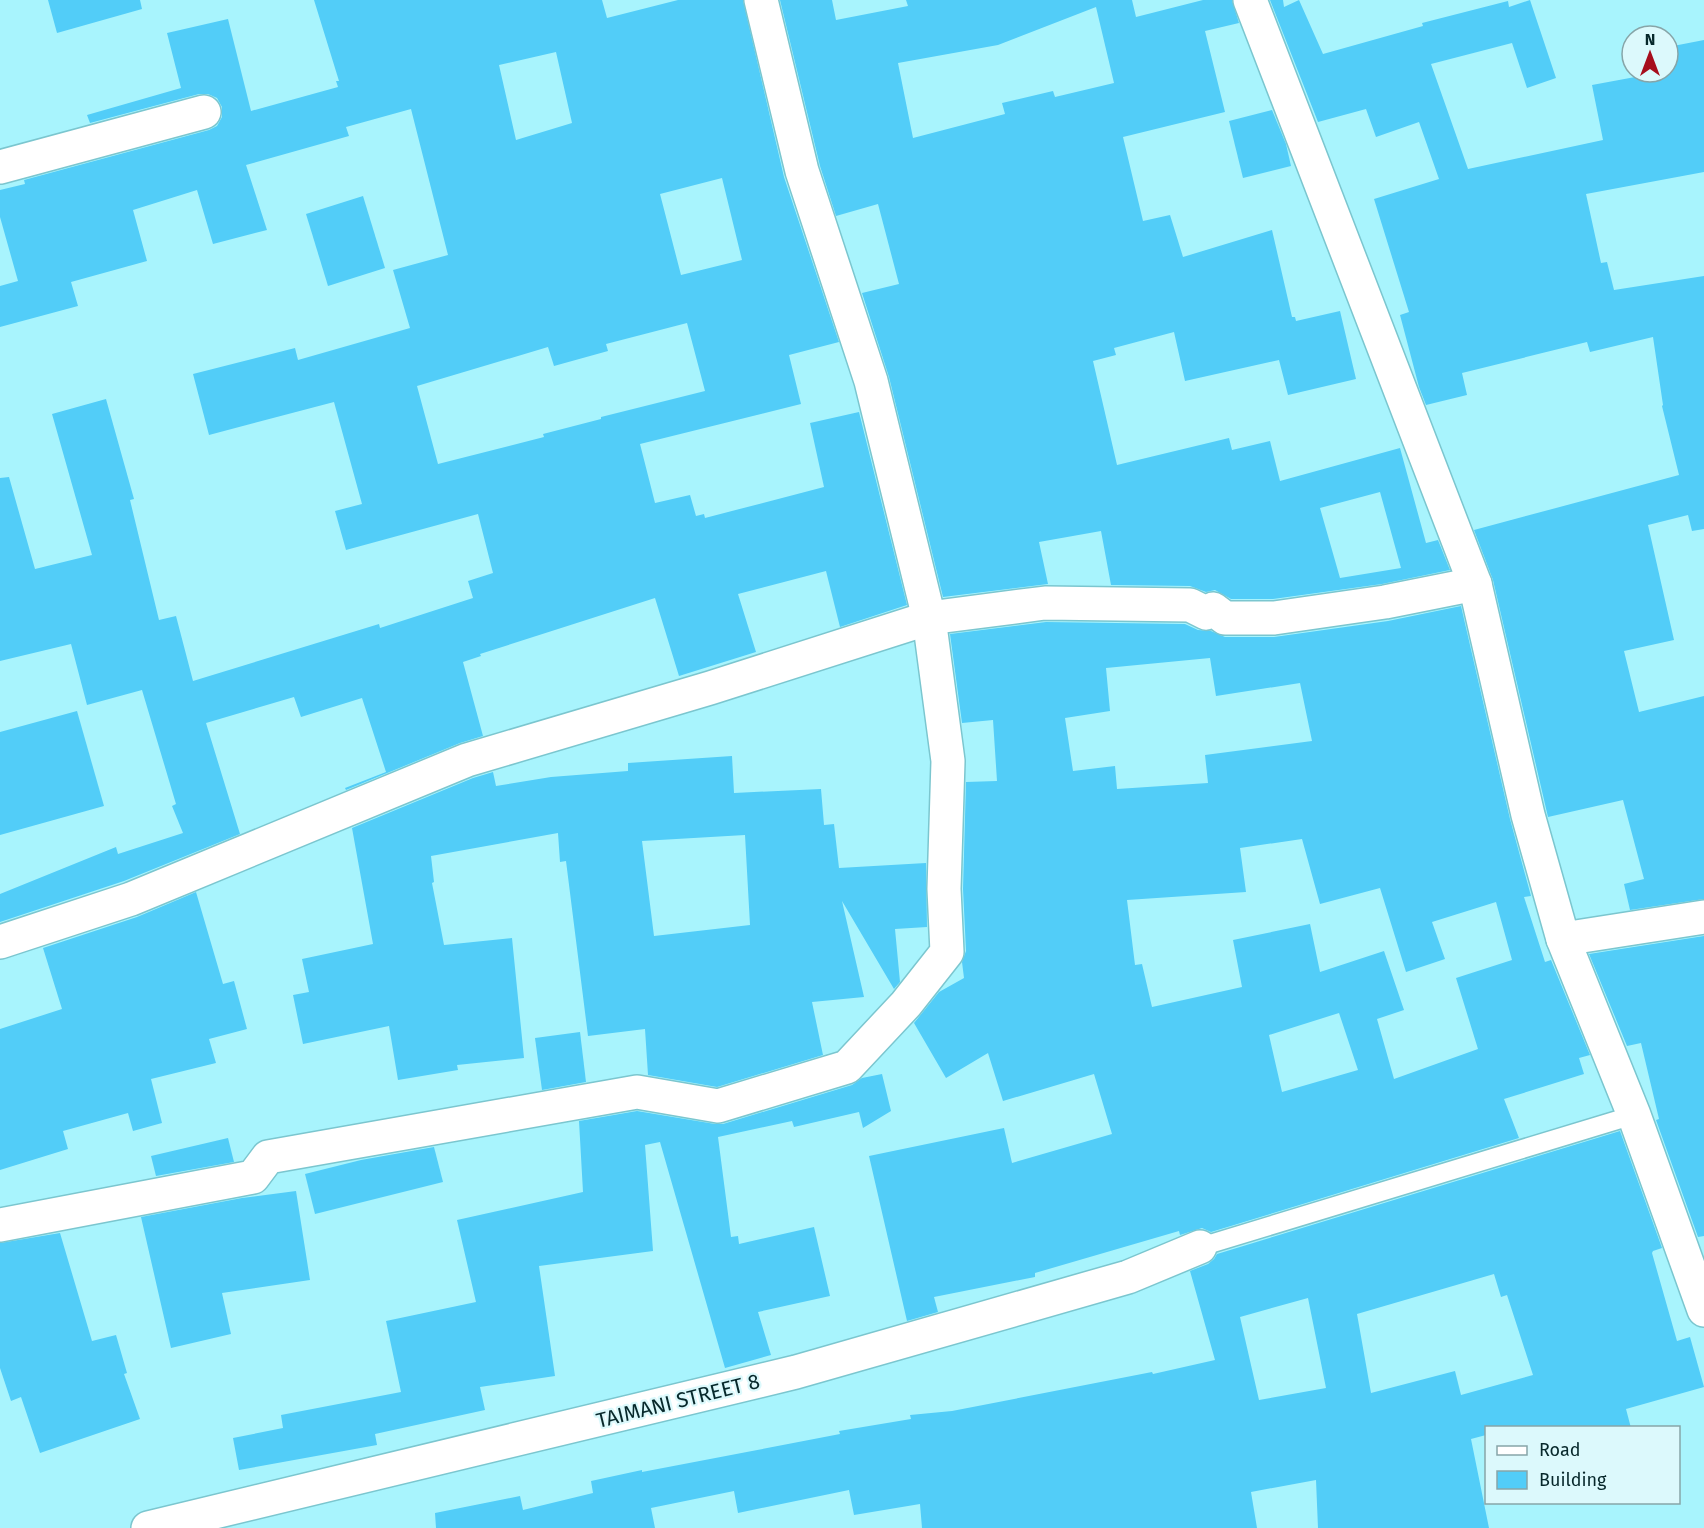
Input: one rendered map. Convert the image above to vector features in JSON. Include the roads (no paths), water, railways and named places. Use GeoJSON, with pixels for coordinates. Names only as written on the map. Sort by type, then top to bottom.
{"type":"FeatureCollection","features":[{"type":"Feature","properties":{"kind":"street"},"geometry":{"type":"LineString","coordinates":[[0,1225],[254,1177],[268,1157],[637,1092],[718,1106],[847,1067],[906,1004],[947,952],[944,889],[948,761],[929,618],[871,381],[802,171],[761,0]]}},
{"type":"Feature","properties":{"kind":"street"},"geometry":{"type":"LineString","coordinates":[[1250,0],[1475,584],[1528,815],[1563,939],[1634,1115],[1704,1310]]}},
{"type":"Feature","properties":{"kind":"street"},"geometry":{"type":"LineString","coordinates":[[0,167],[204,112]]}},
{"type":"Feature","properties":{"kind":"street"},"geometry":{"type":"LineString","coordinates":[[0,942],[130,899],[467,760],[710,688],[929,618],[1045,603],[1190,605],[1206,613],[1213,609],[1225,618],[1274,618],[1386,602],[1475,584]]}},
{"type":"Feature","properties":{"kind":"street"},"geometry":{"type":"LineString","coordinates":[[1563,939],[1704,916]]}},
{"type":"Feature","properties":{"kind":"street","name":"TAIMANI STREET 8"},"geometry":{"type":"LineString","coordinates":[[148,1528],[796,1372],[1128,1276],[1200,1247]]}},
{"type":"Feature","properties":{"kind":"lane"},"geometry":{"type":"LineString","coordinates":[[1200,1247],[1634,1115]]}}]}
